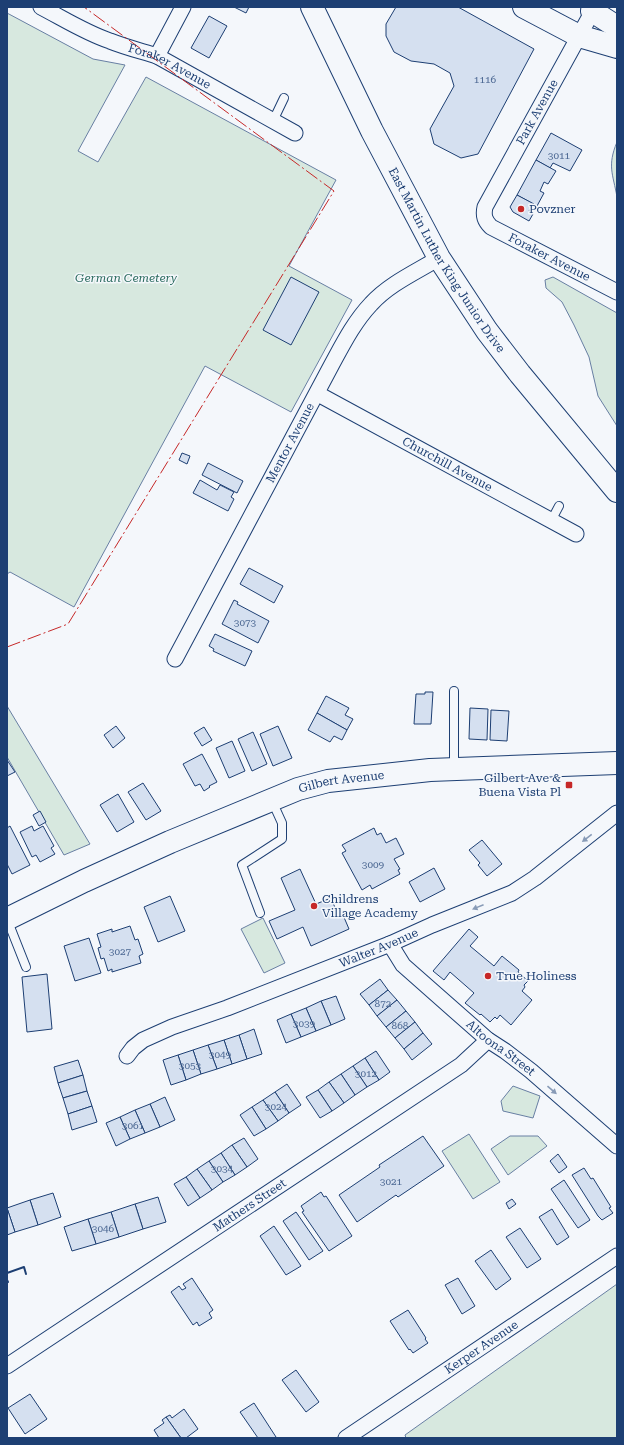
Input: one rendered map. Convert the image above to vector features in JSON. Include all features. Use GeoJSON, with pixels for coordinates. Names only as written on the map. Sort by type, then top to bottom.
{"type":"FeatureCollection","features":[{"type":"Feature","properties":{"kind":"main road","name":"East Martin Luther King Junior Drive"},"geometry":{"type":"LineString","coordinates":[[312,7],[372,131],[439,258],[487,331],[515,368],[535,394],[617,491]]}},
{"type":"Feature","properties":{"kind":"main road"},"geometry":{"type":"LineString","coordinates":[[524,7],[579,36],[617,47]]}},
{"type":"Feature","properties":{"kind":"main road"},"geometry":{"type":"LineString","coordinates":[[594,9],[617,27]]}},
{"type":"Feature","properties":{"kind":"main road","name":"Gilbert Avenue"},"geometry":{"type":"LineString","coordinates":[[7,919],[84,881],[170,842],[298,789],[328,781],[430,770],[617,763]]}},
{"type":"Feature","properties":{"kind":"main road","name":"Gilbert Avenue"},"geometry":{"type":"LineString","coordinates":[[7,904],[84,881]]}},
{"type":"Feature","properties":{"kind":"street","name":"Foraker Avenue"},"geometry":{"type":"LineString","coordinates":[[41,7],[86,32],[111,42],[157,56],[295,133]]}},
{"type":"Feature","properties":{"kind":"street"},"geometry":{"type":"LineString","coordinates":[[157,56],[183,7]]}},
{"type":"Feature","properties":{"kind":"street","name":"Park Avenue"},"geometry":{"type":"LineString","coordinates":[[484,219],[483,213],[485,207],[594,9]]}},
{"type":"Feature","properties":{"kind":"street","name":"Foraker Avenue"},"geometry":{"type":"LineString","coordinates":[[484,219],[491,227],[617,292]]}},
{"type":"Feature","properties":{"kind":"street","name":"Mentor Avenue"},"geometry":{"type":"LineString","coordinates":[[175,659],[356,322],[371,303],[390,287],[439,258]]}},
{"type":"Feature","properties":{"kind":"street","name":"Churchill Avenue"},"geometry":{"type":"LineString","coordinates":[[318,394],[576,534]]}},
{"type":"Feature","properties":{"kind":"street","name":"Walter Avenue"},"geometry":{"type":"LineString","coordinates":[[127,1056],[133,1048],[143,1040],[172,1027],[227,1008],[390,944],[432,925],[512,893],[535,878],[617,813]]}},
{"type":"Feature","properties":{"kind":"street","name":"Altoona Street"},"geometry":{"type":"LineString","coordinates":[[390,944],[403,965],[488,1040],[531,1071],[617,1146]]}},
{"type":"Feature","properties":{"kind":"street","name":"Mathers Street"},"geometry":{"type":"LineString","coordinates":[[7,1366],[461,1065],[488,1040]]}},
{"type":"Feature","properties":{"kind":"street","name":"Kerper Avenue"},"geometry":{"type":"LineString","coordinates":[[346,1438],[617,1256]]}},
{"type":"Feature","properties":{"kind":"lane"},"geometry":{"type":"LineString","coordinates":[[273,121],[284,98]]}},
{"type":"Feature","properties":{"kind":"lane"},"geometry":{"type":"LineString","coordinates":[[551,520],[559,506]]}},
{"type":"Feature","properties":{"kind":"lane"},"geometry":{"type":"LineString","coordinates":[[454,691],[454,770]]}},
{"type":"Feature","properties":{"kind":"lane"},"geometry":{"type":"LineString","coordinates":[[260,913],[242,865],[282,839],[282,823],[272,800]]}},
{"type":"Feature","properties":{"kind":"lane"},"geometry":{"type":"LineString","coordinates":[[7,919],[26,967]]}},
{"type":"Feature","properties":{"kind":"green space","name":"German Cemetery"},"geometry":{"type":"Polygon","coordinates":[[[7,13],[93,59],[125,65],[78,151],[98,162],[146,77],[336,180],[289,266],[352,300],[291,412],[205,366],[74,607],[10,572],[7,574],[7,13]]]}},
{"type":"Feature","properties":{"kind":"green space"},"geometry":{"type":"Polygon","coordinates":[[[617,142],[617,197],[612,170],[612,157],[617,142]]]}},
{"type":"Feature","properties":{"kind":"green space"},"geometry":{"type":"Polygon","coordinates":[[[553,277],[617,313],[617,426],[598,396],[589,357],[574,325],[562,302],[546,288],[545,280],[553,277]]]}},
{"type":"Feature","properties":{"kind":"green space"},"geometry":{"type":"Polygon","coordinates":[[[7,706],[90,844],[64,855],[7,757],[7,706]]]}},
{"type":"Feature","properties":{"kind":"green space"},"geometry":{"type":"Polygon","coordinates":[[[263,918],[285,963],[264,973],[241,929],[263,918]]]}},
{"type":"Feature","properties":{"kind":"green space"},"geometry":{"type":"Polygon","coordinates":[[[513,1086],[540,1096],[533,1118],[503,1111],[501,1101],[513,1086]]]}},
{"type":"Feature","properties":{"kind":"green space"},"geometry":{"type":"Polygon","coordinates":[[[469,1134],[500,1182],[473,1199],[442,1151],[469,1134]]]}},
{"type":"Feature","properties":{"kind":"green space"},"geometry":{"type":"Polygon","coordinates":[[[510,1136],[538,1136],[547,1146],[508,1175],[491,1149],[510,1136]]]}},
{"type":"Feature","properties":{"kind":"green space"},"geometry":{"type":"Polygon","coordinates":[[[617,1284],[617,1438],[406,1438],[405,1435],[617,1284]]]}},
{"type":"Feature","properties":{"kind":"building"},"geometry":{"type":"Polygon","coordinates":[[[234,7],[249,7],[246,13],[234,7]]]}},
{"type":"Feature","properties":{"kind":"building"},"geometry":{"type":"Polygon","coordinates":[[[396,7],[458,7],[534,49],[478,154],[461,158],[434,144],[430,129],[454,86],[450,73],[434,64],[411,61],[394,52],[386,36],[386,24],[396,7]]]}},
{"type":"Feature","properties":{"kind":"building"},"geometry":{"type":"Polygon","coordinates":[[[209,16],[227,26],[209,58],[191,48],[209,16]]]}},
{"type":"Feature","properties":{"kind":"building"},"geometry":{"type":"Polygon","coordinates":[[[551,133],[582,150],[570,171],[553,163],[550,168],[536,160],[551,133]]]}},
{"type":"Feature","properties":{"kind":"building"},"geometry":{"type":"Polygon","coordinates":[[[536,160],[556,171],[548,184],[544,182],[540,191],[544,193],[537,206],[517,195],[536,160]]]}},
{"type":"Feature","properties":{"kind":"building","name":"Povzner"},"geometry":{"type":"Polygon","coordinates":[[[517,195],[534,204],[529,211],[533,214],[529,221],[513,212],[510,207],[517,195]]]}},
{"type":"Feature","properties":{"kind":"building"},"geometry":{"type":"Polygon","coordinates":[[[291,277],[319,292],[291,345],[263,330],[291,277]]]}},
{"type":"Feature","properties":{"kind":"building"},"geometry":{"type":"Polygon","coordinates":[[[182,453],[190,456],[187,464],[179,460],[182,453]]]}},
{"type":"Feature","properties":{"kind":"building"},"geometry":{"type":"Polygon","coordinates":[[[208,463],[243,481],[237,493],[202,475],[208,463]]]}},
{"type":"Feature","properties":{"kind":"building"},"geometry":{"type":"Polygon","coordinates":[[[200,480],[217,490],[220,485],[234,492],[231,497],[234,499],[228,511],[193,493],[200,480]]]}},
{"type":"Feature","properties":{"kind":"building"},"geometry":{"type":"Polygon","coordinates":[[[249,568],[283,586],[274,603],[240,584],[249,568]]]}},
{"type":"Feature","properties":{"kind":"building"},"geometry":{"type":"Polygon","coordinates":[[[234,600],[238,602],[237,604],[269,621],[258,643],[222,624],[234,600]]]}},
{"type":"Feature","properties":{"kind":"building"},"geometry":{"type":"Polygon","coordinates":[[[215,634],[252,651],[245,666],[213,651],[214,649],[209,646],[215,634]]]}},
{"type":"Feature","properties":{"kind":"building"},"geometry":{"type":"Polygon","coordinates":[[[425,692],[433,692],[431,724],[414,724],[416,694],[425,694],[425,692]]]}},
{"type":"Feature","properties":{"kind":"building"},"geometry":{"type":"Polygon","coordinates":[[[326,696],[349,708],[345,715],[353,719],[347,730],[317,713],[326,696]]]}},
{"type":"Feature","properties":{"kind":"building"},"geometry":{"type":"Polygon","coordinates":[[[470,708],[488,709],[487,740],[469,739],[470,708]]]}},
{"type":"Feature","properties":{"kind":"building"},"geometry":{"type":"Polygon","coordinates":[[[491,710],[509,711],[507,741],[490,740],[491,710]]]}},
{"type":"Feature","properties":{"kind":"building"},"geometry":{"type":"Polygon","coordinates":[[[317,713],[347,730],[342,740],[334,736],[330,742],[308,730],[317,713]]]}},
{"type":"Feature","properties":{"kind":"building"},"geometry":{"type":"Polygon","coordinates":[[[116,726],[125,738],[113,748],[104,735],[116,726]]]}},
{"type":"Feature","properties":{"kind":"building"},"geometry":{"type":"Polygon","coordinates":[[[278,726],[292,758],[273,766],[260,734],[278,726]]]}},
{"type":"Feature","properties":{"kind":"building"},"geometry":{"type":"Polygon","coordinates":[[[204,727],[212,740],[202,746],[194,733],[204,727]]]}},
{"type":"Feature","properties":{"kind":"building"},"geometry":{"type":"Polygon","coordinates":[[[253,732],[267,764],[252,771],[238,739],[253,732]]]}},
{"type":"Feature","properties":{"kind":"building"},"geometry":{"type":"Polygon","coordinates":[[[232,741],[245,771],[229,778],[216,748],[232,741]]]}},
{"type":"Feature","properties":{"kind":"building"},"geometry":{"type":"Polygon","coordinates":[[[202,754],[217,782],[209,786],[210,787],[204,791],[200,784],[195,786],[183,764],[202,754]]]}},
{"type":"Feature","properties":{"kind":"building"},"geometry":{"type":"Polygon","coordinates":[[[7,760],[15,772],[7,776],[7,760]]]}},
{"type":"Feature","properties":{"kind":"building"},"geometry":{"type":"Polygon","coordinates":[[[143,783],[161,811],[146,820],[128,792],[143,783]]]}},
{"type":"Feature","properties":{"kind":"building"},"geometry":{"type":"Polygon","coordinates":[[[118,794],[134,822],[117,832],[100,805],[118,794]]]}},
{"type":"Feature","properties":{"kind":"building"},"geometry":{"type":"Polygon","coordinates":[[[40,811],[46,822],[39,826],[33,815],[40,811]]]}},
{"type":"Feature","properties":{"kind":"building"},"geometry":{"type":"Polygon","coordinates":[[[10,826],[30,865],[12,874],[7,864],[7,828],[10,826]]]}},
{"type":"Feature","properties":{"kind":"building"},"geometry":{"type":"Polygon","coordinates":[[[32,826],[34,831],[43,826],[54,846],[51,848],[55,854],[40,862],[36,855],[32,857],[20,832],[32,826]]]}},
{"type":"Feature","properties":{"kind":"building"},"geometry":{"type":"Polygon","coordinates":[[[374,828],[377,835],[381,833],[386,843],[396,838],[404,854],[394,859],[400,869],[398,870],[400,874],[372,889],[370,885],[362,890],[342,853],[346,851],[342,845],[374,828]]]}},
{"type":"Feature","properties":{"kind":"building"},"geometry":{"type":"Polygon","coordinates":[[[482,840],[502,864],[487,876],[478,865],[480,863],[469,850],[482,840]]]}},
{"type":"Feature","properties":{"kind":"building"},"geometry":{"type":"Polygon","coordinates":[[[434,868],[445,889],[420,902],[409,882],[434,868]]]}},
{"type":"Feature","properties":{"kind":"building","name":"Childrens Village Academy"},"geometry":{"type":"Polygon","coordinates":[[[300,869],[316,904],[331,898],[336,910],[340,908],[349,929],[311,946],[303,927],[277,939],[269,921],[295,910],[281,878],[300,869]]]}},
{"type":"Feature","properties":{"kind":"building"},"geometry":{"type":"Polygon","coordinates":[[[170,896],[185,931],[158,942],[144,907],[170,896]]]}},
{"type":"Feature","properties":{"kind":"building"},"geometry":{"type":"Polygon","coordinates":[[[130,926],[135,940],[138,939],[143,954],[139,956],[141,963],[112,972],[112,969],[108,971],[104,958],[101,959],[98,948],[101,947],[97,934],[112,929],[112,932],[130,926]]]}},
{"type":"Feature","properties":{"kind":"building","name":"True Holiness"},"geometry":{"type":"Polygon","coordinates":[[[469,929],[478,937],[470,946],[494,966],[502,956],[519,970],[518,972],[528,981],[524,985],[525,987],[522,991],[532,1000],[511,1025],[500,1015],[497,1019],[495,1017],[490,1022],[465,1003],[474,993],[450,972],[444,980],[433,971],[469,929]]]}},
{"type":"Feature","properties":{"kind":"building"},"geometry":{"type":"Polygon","coordinates":[[[89,938],[101,973],[75,981],[64,946],[89,938]]]}},
{"type":"Feature","properties":{"kind":"building"},"geometry":{"type":"Polygon","coordinates":[[[47,974],[52,1029],[27,1032],[22,977],[47,974]]]}},
{"type":"Feature","properties":{"kind":"building"},"geometry":{"type":"Polygon","coordinates":[[[380,979],[388,990],[369,1005],[360,994],[380,979]]]}},
{"type":"Feature","properties":{"kind":"building"},"geometry":{"type":"Polygon","coordinates":[[[388,990],[397,1000],[377,1016],[369,1005],[388,990]]]}},
{"type":"Feature","properties":{"kind":"building"},"geometry":{"type":"Polygon","coordinates":[[[336,996],[345,1019],[331,1025],[321,1001],[336,996]]]}},
{"type":"Feature","properties":{"kind":"building"},"geometry":{"type":"Polygon","coordinates":[[[397,1000],[406,1011],[386,1027],[377,1016],[397,1000]]]}},
{"type":"Feature","properties":{"kind":"building"},"geometry":{"type":"Polygon","coordinates":[[[321,1001],[331,1025],[316,1031],[306,1008],[321,1001]]]}},
{"type":"Feature","properties":{"kind":"building"},"geometry":{"type":"Polygon","coordinates":[[[306,1008],[316,1031],[301,1037],[291,1014],[306,1008]]]}},
{"type":"Feature","properties":{"kind":"building"},"geometry":{"type":"Polygon","coordinates":[[[406,1011],[415,1022],[395,1038],[386,1027],[406,1011]]]}},
{"type":"Feature","properties":{"kind":"building"},"geometry":{"type":"Polygon","coordinates":[[[291,1014],[301,1037],[286,1043],[277,1020],[291,1014]]]}},
{"type":"Feature","properties":{"kind":"building"},"geometry":{"type":"Polygon","coordinates":[[[415,1022],[423,1033],[404,1049],[395,1038],[415,1022]]]}},
{"type":"Feature","properties":{"kind":"building"},"geometry":{"type":"Polygon","coordinates":[[[254,1029],[262,1054],[247,1059],[239,1035],[254,1029]]]}},
{"type":"Feature","properties":{"kind":"building"},"geometry":{"type":"Polygon","coordinates":[[[423,1033],[432,1044],[412,1060],[404,1049],[423,1033]]]}},
{"type":"Feature","properties":{"kind":"building"},"geometry":{"type":"Polygon","coordinates":[[[239,1035],[247,1059],[232,1064],[224,1040],[239,1035]]]}},
{"type":"Feature","properties":{"kind":"building"},"geometry":{"type":"Polygon","coordinates":[[[224,1040],[232,1064],[217,1069],[208,1045],[224,1040]]]}},
{"type":"Feature","properties":{"kind":"building"},"geometry":{"type":"Polygon","coordinates":[[[208,1045],[217,1069],[201,1074],[193,1050],[208,1045]]]}},
{"type":"Feature","properties":{"kind":"building"},"geometry":{"type":"Polygon","coordinates":[[[193,1050],[201,1074],[186,1080],[178,1055],[193,1050]]]}},
{"type":"Feature","properties":{"kind":"building"},"geometry":{"type":"Polygon","coordinates":[[[376,1051],[390,1072],[379,1080],[365,1058],[376,1051]]]}},
{"type":"Feature","properties":{"kind":"building"},"geometry":{"type":"Polygon","coordinates":[[[178,1055],[186,1080],[171,1085],[163,1060],[178,1055]]]}},
{"type":"Feature","properties":{"kind":"building"},"geometry":{"type":"Polygon","coordinates":[[[365,1058],[379,1080],[367,1087],[353,1066],[365,1058]]]}},
{"type":"Feature","properties":{"kind":"building"},"geometry":{"type":"Polygon","coordinates":[[[78,1060],[83,1075],[58,1083],[54,1067],[78,1060]]]}},
{"type":"Feature","properties":{"kind":"building"},"geometry":{"type":"Polygon","coordinates":[[[353,1066],[367,1087],[355,1095],[341,1074],[353,1066]]]}},
{"type":"Feature","properties":{"kind":"building"},"geometry":{"type":"Polygon","coordinates":[[[341,1074],[355,1095],[344,1103],[329,1082],[341,1074]]]}},
{"type":"Feature","properties":{"kind":"building"},"geometry":{"type":"Polygon","coordinates":[[[83,1075],[87,1091],[63,1098],[58,1083],[83,1075]]]}},
{"type":"Feature","properties":{"kind":"building"},"geometry":{"type":"Polygon","coordinates":[[[329,1082],[344,1103],[332,1111],[318,1090],[329,1082]]]}},
{"type":"Feature","properties":{"kind":"building"},"geometry":{"type":"Polygon","coordinates":[[[287,1084],[301,1105],[289,1113],[275,1092],[287,1084]]]}},
{"type":"Feature","properties":{"kind":"building"},"geometry":{"type":"Polygon","coordinates":[[[318,1090],[332,1111],[320,1118],[306,1097],[318,1090]]]}},
{"type":"Feature","properties":{"kind":"building"},"geometry":{"type":"Polygon","coordinates":[[[87,1091],[92,1106],[68,1114],[63,1098],[87,1091]]]}},
{"type":"Feature","properties":{"kind":"building"},"geometry":{"type":"Polygon","coordinates":[[[275,1092],[289,1113],[278,1121],[263,1100],[275,1092]]]}},
{"type":"Feature","properties":{"kind":"building"},"geometry":{"type":"Polygon","coordinates":[[[165,1097],[175,1120],[160,1127],[150,1104],[165,1097]]]}},
{"type":"Feature","properties":{"kind":"building"},"geometry":{"type":"Polygon","coordinates":[[[263,1100],[278,1121],[266,1129],[252,1107],[263,1100]]]}},
{"type":"Feature","properties":{"kind":"building"},"geometry":{"type":"Polygon","coordinates":[[[150,1104],[160,1127],[145,1133],[135,1110],[150,1104]]]}},
{"type":"Feature","properties":{"kind":"building"},"geometry":{"type":"Polygon","coordinates":[[[92,1106],[97,1122],[72,1130],[68,1114],[92,1106]]]}},
{"type":"Feature","properties":{"kind":"building"},"geometry":{"type":"Polygon","coordinates":[[[252,1107],[266,1129],[254,1136],[240,1115],[252,1107]]]}},
{"type":"Feature","properties":{"kind":"building"},"geometry":{"type":"Polygon","coordinates":[[[135,1110],[145,1133],[130,1139],[120,1117],[135,1110]]]}},
{"type":"Feature","properties":{"kind":"building"},"geometry":{"type":"Polygon","coordinates":[[[120,1117],[130,1139],[116,1146],[106,1123],[120,1117]]]}},
{"type":"Feature","properties":{"kind":"building"},"geometry":{"type":"Polygon","coordinates":[[[423,1136],[444,1166],[398,1197],[396,1195],[357,1222],[339,1195],[380,1167],[379,1165],[423,1136]]]}},
{"type":"Feature","properties":{"kind":"building"},"geometry":{"type":"Polygon","coordinates":[[[244,1138],[258,1159],[247,1167],[232,1145],[244,1138]]]}},
{"type":"Feature","properties":{"kind":"building"},"geometry":{"type":"Polygon","coordinates":[[[232,1145],[247,1167],[235,1175],[221,1153],[232,1145]]]}},
{"type":"Feature","properties":{"kind":"building"},"geometry":{"type":"Polygon","coordinates":[[[221,1153],[235,1175],[223,1182],[209,1161],[221,1153]]]}},
{"type":"Feature","properties":{"kind":"building"},"geometry":{"type":"Polygon","coordinates":[[[558,1154],[567,1167],[559,1173],[550,1161],[558,1154]]]}},
{"type":"Feature","properties":{"kind":"building"},"geometry":{"type":"Polygon","coordinates":[[[209,1161],[223,1182],[212,1190],[197,1169],[209,1161]]]}},
{"type":"Feature","properties":{"kind":"building"},"geometry":{"type":"Polygon","coordinates":[[[584,1168],[591,1179],[593,1178],[611,1207],[609,1208],[613,1213],[602,1220],[572,1175],[584,1168]]]}},
{"type":"Feature","properties":{"kind":"building"},"geometry":{"type":"Polygon","coordinates":[[[197,1169],[212,1190],[200,1198],[186,1177],[197,1169]]]}},
{"type":"Feature","properties":{"kind":"building"},"geometry":{"type":"Polygon","coordinates":[[[186,1177],[200,1198],[188,1206],[174,1184],[186,1177]]]}},
{"type":"Feature","properties":{"kind":"building"},"geometry":{"type":"Polygon","coordinates":[[[564,1180],[590,1220],[578,1228],[551,1189],[564,1180]]]}},
{"type":"Feature","properties":{"kind":"building"},"geometry":{"type":"Polygon","coordinates":[[[321,1192],[324,1197],[326,1196],[352,1236],[329,1251],[302,1212],[304,1211],[301,1206],[321,1192]]]}},
{"type":"Feature","properties":{"kind":"building"},"geometry":{"type":"Polygon","coordinates":[[[53,1193],[61,1217],[38,1225],[30,1200],[53,1193]]]}},
{"type":"Feature","properties":{"kind":"building"},"geometry":{"type":"Polygon","coordinates":[[[158,1197],[166,1222],[143,1229],[135,1204],[158,1197]]]}},
{"type":"Feature","properties":{"kind":"building"},"geometry":{"type":"Polygon","coordinates":[[[512,1199],[516,1204],[509,1209],[506,1203],[512,1199]]]}},
{"type":"Feature","properties":{"kind":"building"},"geometry":{"type":"Polygon","coordinates":[[[30,1200],[38,1225],[15,1232],[7,1208],[30,1200]]]}},
{"type":"Feature","properties":{"kind":"building"},"geometry":{"type":"Polygon","coordinates":[[[135,1204],[143,1229],[119,1237],[111,1212],[135,1204]]]}},
{"type":"Feature","properties":{"kind":"building"},"geometry":{"type":"Polygon","coordinates":[[[7,1208],[15,1232],[7,1235],[7,1208]]]}},
{"type":"Feature","properties":{"kind":"building"},"geometry":{"type":"Polygon","coordinates":[[[552,1209],[569,1237],[557,1245],[539,1217],[552,1209]]]}},
{"type":"Feature","properties":{"kind":"building"},"geometry":{"type":"Polygon","coordinates":[[[111,1212],[119,1237],[96,1244],[88,1219],[111,1212]]]}},
{"type":"Feature","properties":{"kind":"building"},"geometry":{"type":"Polygon","coordinates":[[[296,1212],[323,1251],[309,1260],[283,1221],[296,1212]]]}},
{"type":"Feature","properties":{"kind":"building"},"geometry":{"type":"Polygon","coordinates":[[[88,1219],[96,1244],[72,1251],[64,1227],[88,1219]]]}},
{"type":"Feature","properties":{"kind":"building"},"geometry":{"type":"Polygon","coordinates":[[[274,1226],[301,1266],[286,1275],[260,1236],[274,1226]]]}},
{"type":"Feature","properties":{"kind":"building"},"geometry":{"type":"Polygon","coordinates":[[[520,1228],[541,1259],[527,1268],[506,1237],[520,1228]]]}},
{"type":"Feature","properties":{"kind":"building"},"geometry":{"type":"Polygon","coordinates":[[[491,1250],[511,1279],[496,1290],[475,1261],[491,1250]]]}},
{"type":"Feature","properties":{"kind":"building"},"geometry":{"type":"Polygon","coordinates":[[[192,1278],[213,1310],[209,1313],[212,1318],[199,1326],[197,1322],[193,1325],[171,1292],[179,1286],[182,1290],[186,1288],[183,1284],[192,1278]]]}},
{"type":"Feature","properties":{"kind":"building"},"geometry":{"type":"Polygon","coordinates":[[[458,1278],[475,1306],[462,1314],[445,1285],[458,1278]]]}},
{"type":"Feature","properties":{"kind":"building"},"geometry":{"type":"Polygon","coordinates":[[[408,1310],[428,1343],[413,1353],[410,1349],[409,1350],[390,1321],[408,1310]]]}},
{"type":"Feature","properties":{"kind":"building"},"geometry":{"type":"Polygon","coordinates":[[[296,1370],[319,1402],[306,1412],[282,1380],[296,1370]]]}},
{"type":"Feature","properties":{"kind":"building"},"geometry":{"type":"Polygon","coordinates":[[[30,1394],[47,1419],[25,1434],[8,1408],[30,1394]]]}},
{"type":"Feature","properties":{"kind":"building"},"geometry":{"type":"Polygon","coordinates":[[[254,1403],[276,1437],[258,1438],[240,1412],[254,1403]]]}},
{"type":"Feature","properties":{"kind":"building"},"geometry":{"type":"Polygon","coordinates":[[[184,1409],[198,1429],[186,1438],[181,1438],[166,1417],[170,1415],[172,1418],[184,1409]]]}},
{"type":"Feature","properties":{"kind":"building"},"geometry":{"type":"Polygon","coordinates":[[[166,1417],[181,1438],[159,1438],[154,1430],[164,1423],[162,1420],[166,1417]]]}},
{"type":"Feature","properties":{"kind":"wall"},"geometry":{"type":"LineString","coordinates":[[7,1273],[24,1267],[26,1274]]}},
{"type":"Feature","properties":{"kind":"power"},"geometry":{"type":"LineString","coordinates":[[7,647],[68,624],[334,191],[84,7]]}},
{"type":"Feature","properties":{"kind":"place","name":"Povzner"},"geometry":{"type":"Point","coordinates":[521,209]}},
{"type":"Feature","properties":{"kind":"place","name":"Gilbert Ave & Buena Vista Pl"},"geometry":{"type":"Point","coordinates":[569,785]}},
{"type":"Feature","properties":{"kind":"place","name":"Childrens Village Academy"},"geometry":{"type":"Point","coordinates":[314,906]}},
{"type":"Feature","properties":{"kind":"place","name":"True Holiness"},"geometry":{"type":"Point","coordinates":[488,976]}}]}
